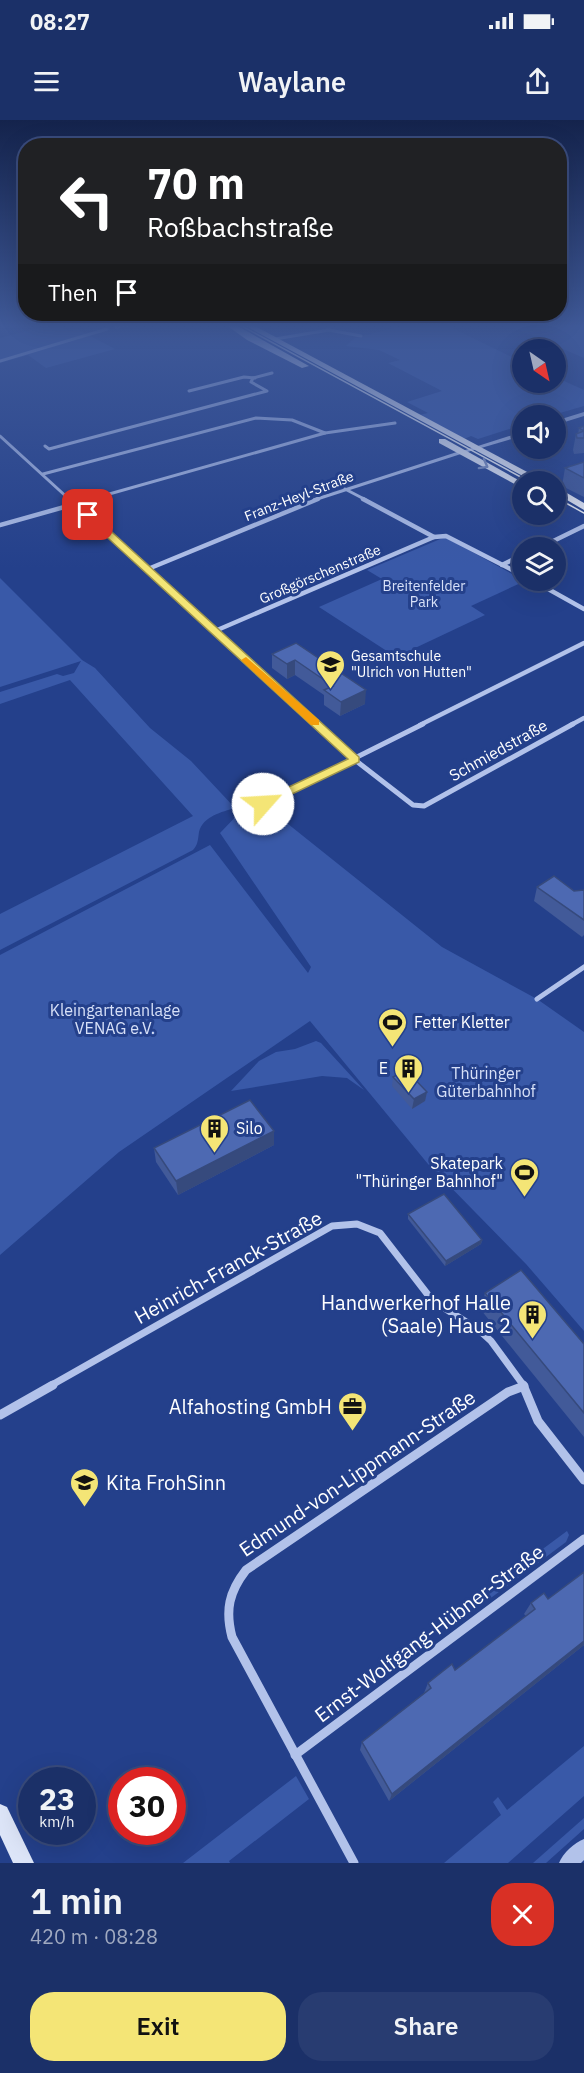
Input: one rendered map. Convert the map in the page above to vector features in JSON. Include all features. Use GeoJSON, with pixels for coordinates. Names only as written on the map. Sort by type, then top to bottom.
{"type":"FeatureCollection","features":[{"type":"Feature","properties":{"kind":"main road"},"geometry":{"type":"LineString","coordinates":[[377,405],[404,420]]}},
{"type":"Feature","properties":{"kind":"main road"},"geometry":{"type":"LineString","coordinates":[[398,405],[521,471]]}},
{"type":"Feature","properties":{"kind":"main road"},"geometry":{"type":"LineString","coordinates":[[434,436],[512,480]]}},
{"type":"Feature","properties":{"kind":"main road"},"geometry":{"type":"LineString","coordinates":[[566,496],[584,507]]}},
{"type":"Feature","properties":{"kind":"main road"},"geometry":{"type":"LineString","coordinates":[[566,508],[584,517]]}},
{"type":"Feature","properties":{"kind":"main road"},"geometry":{"type":"LineString","coordinates":[[0,1814],[24,1863]]}},
{"type":"Feature","properties":{"kind":"street"},"geometry":{"type":"LineString","coordinates":[[45,446],[49,449],[211,405]]}},
{"type":"Feature","properties":{"kind":"street"},"geometry":{"type":"LineString","coordinates":[[566,420],[584,414]]}},
{"type":"Feature","properties":{"kind":"street"},"geometry":{"type":"LineString","coordinates":[[43,474],[256,418],[278,416],[298,419],[325,433]]}},
{"type":"Feature","properties":{"kind":"street"},"geometry":{"type":"LineString","coordinates":[[0,525],[325,433],[395,423]]}},
{"type":"Feature","properties":{"kind":"street"},"geometry":{"type":"LineString","coordinates":[[0,436],[355,760]]}},
{"type":"Feature","properties":{"kind":"street"},"geometry":{"type":"LineString","coordinates":[[462,452],[512,437]]}},
{"type":"Feature","properties":{"kind":"street","name":"Franz-Heyl-Straße"},"geometry":{"type":"LineString","coordinates":[[148,569],[292,508],[462,452]]}},
{"type":"Feature","properties":{"kind":"street"},"geometry":{"type":"LineString","coordinates":[[345,489],[434,537],[446,536],[512,570]]}},
{"type":"Feature","properties":{"kind":"street"},"geometry":{"type":"LineString","coordinates":[[561,537],[584,526]]}},
{"type":"Feature","properties":{"kind":"street","name":"Großgörschenstraße"},"geometry":{"type":"LineString","coordinates":[[215,631],[434,537]]}},
{"type":"Feature","properties":{"kind":"street"},"geometry":{"type":"LineString","coordinates":[[502,565],[512,560]]}},
{"type":"Feature","properties":{"kind":"street"},"geometry":{"type":"LineString","coordinates":[[552,591],[584,609]]}},
{"type":"Feature","properties":{"kind":"street"},"geometry":{"type":"LineString","coordinates":[[263,804],[355,760],[584,643]]}},
{"type":"Feature","properties":{"kind":"street","name":"Schmiedstraße"},"geometry":{"type":"LineString","coordinates":[[355,760],[412,805],[424,806],[584,718]]}},
{"type":"Feature","properties":{"kind":"street"},"geometry":{"type":"LineString","coordinates":[[537,999],[584,966]]}},
{"type":"Feature","properties":{"kind":"street","name":"Heinrich-Franck-Straße"},"geometry":{"type":"LineString","coordinates":[[0,1415],[332,1226],[349,1222],[370,1226],[380,1233],[432,1300],[480,1331],[525,1386],[538,1421],[584,1480]]}},
{"type":"Feature","properties":{"kind":"street","name":"Edmund-von-Lippmann-Straße"},"geometry":{"type":"LineString","coordinates":[[354,1863],[232,1637],[227,1618],[227,1602],[235,1584],[255,1563],[508,1392],[525,1386]]}},
{"type":"Feature","properties":{"kind":"street","name":"Ernst-Wolfgang-Hübner-Straße"},"geometry":{"type":"LineString","coordinates":[[295,1755],[584,1539]]}},
{"type":"Feature","properties":{"kind":"street"},"geometry":{"type":"LineString","coordinates":[[568,1863],[584,1848]]}},
{"type":"Feature","properties":{"kind":"green space"},"geometry":{"type":"Polygon","coordinates":[[[413,405],[512,405],[512,428],[478,439],[471,436],[464,439],[419,415],[428,413],[413,405]]]}},
{"type":"Feature","properties":{"kind":"green space"},"geometry":{"type":"Polygon","coordinates":[[[566,405],[584,406],[566,411],[566,405]]]}},
{"type":"Feature","properties":{"kind":"green space","name":"Breitenfelder Park"},"geometry":{"type":"Polygon","coordinates":[[[445,537],[512,574],[512,587],[471,606],[485,615],[396,657],[319,607],[382,579],[367,570],[445,537]]]}},
{"type":"Feature","properties":{"kind":"green space"},"geometry":{"type":"Polygon","coordinates":[[[0,578],[82,660],[95,668],[150,728],[191,761],[235,808],[204,822],[193,850],[0,950],[0,914],[193,816],[70,680],[0,704],[0,692],[57,674],[63,676],[74,673],[81,661],[0,687],[0,578]]]}},
{"type":"Feature","properties":{"kind":"green space"},"geometry":{"type":"Polygon","coordinates":[[[263,804],[442,947],[537,999],[584,1032],[584,1331],[526,1264],[428,1164],[310,1021],[119,1152],[0,1255],[0,955],[210,845],[308,973],[311,967],[220,833],[243,809],[263,804]]]}},
{"type":"Feature","properties":{"kind":"green space"},"geometry":{"type":"Polygon","coordinates":[[[316,1041],[321,1043],[364,1090],[347,1078],[322,1076],[231,1091],[259,1061],[276,1052],[295,1049],[316,1041]]]}},
{"type":"Feature","properties":{"kind":"green space"},"geometry":{"type":"Polygon","coordinates":[[[567,1531],[569,1535],[566,1542],[480,1606],[475,1608],[467,1605],[567,1531]]]}},
{"type":"Feature","properties":{"kind":"green space"},"geometry":{"type":"Polygon","coordinates":[[[584,1746],[584,1796],[508,1863],[444,1863],[501,1815],[493,1802],[498,1797],[507,1810],[584,1746]]]}},
{"type":"Feature","properties":{"kind":"green space"},"geometry":{"type":"Polygon","coordinates":[[[296,1776],[309,1799],[229,1861],[230,1863],[183,1863],[296,1776]]]}},
{"type":"Feature","properties":{"kind":"green space"},"geometry":{"type":"Polygon","coordinates":[[[584,1818],[584,1829],[546,1863],[533,1863],[584,1818]]]}},
{"type":"Feature","properties":{"kind":"building"},"geometry":{"type":"Polygon","coordinates":[[[584,431],[584,438],[577,438],[576,434],[584,431]]]}},
{"type":"Feature","properties":{"kind":"building"},"geometry":{"type":"Polygon","coordinates":[[[584,462],[584,478],[565,468],[584,462]]]}},
{"type":"Feature","properties":{"kind":"building"},"geometry":{"type":"Polygon","coordinates":[[[296,643],[366,690],[341,702],[324,690],[333,686],[295,660],[287,664],[272,654],[296,643]]]}},
{"type":"Feature","properties":{"kind":"building"},"geometry":{"type":"Polygon","coordinates":[[[554,876],[574,891],[584,890],[584,920],[537,887],[554,876]]]}},
{"type":"Feature","properties":{"kind":"building"},"geometry":{"type":"Polygon","coordinates":[[[406,1070],[427,1092],[414,1099],[393,1077],[406,1070]]]}},
{"type":"Feature","properties":{"kind":"building","name":"Silo"},"geometry":{"type":"Polygon","coordinates":[[[250,1100],[274,1131],[176,1181],[154,1148],[250,1100]]]}},
{"type":"Feature","properties":{"kind":"building"},"geometry":{"type":"Polygon","coordinates":[[[444,1194],[482,1240],[446,1261],[408,1214],[444,1194]]]}},
{"type":"Feature","properties":{"kind":"building","name":"Handwerkerhof Halle (Saale) Haus 2"},"geometry":{"type":"Polygon","coordinates":[[[521,1270],[584,1344],[584,1413],[485,1293],[521,1270]]]}},
{"type":"Feature","properties":{"kind":"building"},"geometry":{"type":"Polygon","coordinates":[[[584,1572],[584,1641],[392,1794],[362,1742],[431,1688],[428,1683],[452,1664],[455,1670],[535,1609],[531,1603],[544,1593],[548,1599],[584,1572]]]}},
{"type":"Feature","properties":{"kind":"tram line"},"geometry":{"type":"LineString","coordinates":[[388,405],[512,472]]}},
{"type":"Feature","properties":{"kind":"tram line"},"geometry":{"type":"LineString","coordinates":[[566,503],[584,513]]}},
{"type":"Feature","properties":{"kind":"slow traffic"},"geometry":{"type":"LineString","coordinates":[[246,660],[315,723]]}},
{"type":"Feature","properties":{"kind":"place","name":"Gesamtschule \"Ulrich von Hutten\""},"geometry":{"type":"Point","coordinates":[330,690]}},
{"type":"Feature","properties":{"kind":"place","name":"Fetter Kletter"},"geometry":{"type":"Point","coordinates":[393,1048]}},
{"type":"Feature","properties":{"kind":"place","name":"E"},"geometry":{"type":"Point","coordinates":[409,1094]}},
{"type":"Feature","properties":{"kind":"place","name":"Silo"},"geometry":{"type":"Point","coordinates":[215,1154]}},
{"type":"Feature","properties":{"kind":"place","name":"Skatepark \"Thüringer Bahnhof\""},"geometry":{"type":"Point","coordinates":[524,1198]}},
{"type":"Feature","properties":{"kind":"place","name":"Handwerkerhof Halle (Saale) Haus 2"},"geometry":{"type":"Point","coordinates":[532,1340]}},
{"type":"Feature","properties":{"kind":"place","name":"Alfahosting GmbH"},"geometry":{"type":"Point","coordinates":[353,1432]}},
{"type":"Feature","properties":{"kind":"place","name":"Kita FrohSinn"},"geometry":{"type":"Point","coordinates":[85,1508]}},
{"type":"Feature","properties":{"kind":"route"},"geometry":{"type":"LineString","coordinates":[[88,515],[355,760],[263,804]]}},
{"type":"Feature","properties":{"kind":"park label","name":"Kleingartenanlage VENAG e.V."},"geometry":{"type":"Point","coordinates":[115,1019]}},
{"type":"Feature","properties":{"kind":"park label","name":"Thüringer Güterbahnhof"},"geometry":{"type":"Point","coordinates":[486,1082]}}]}
